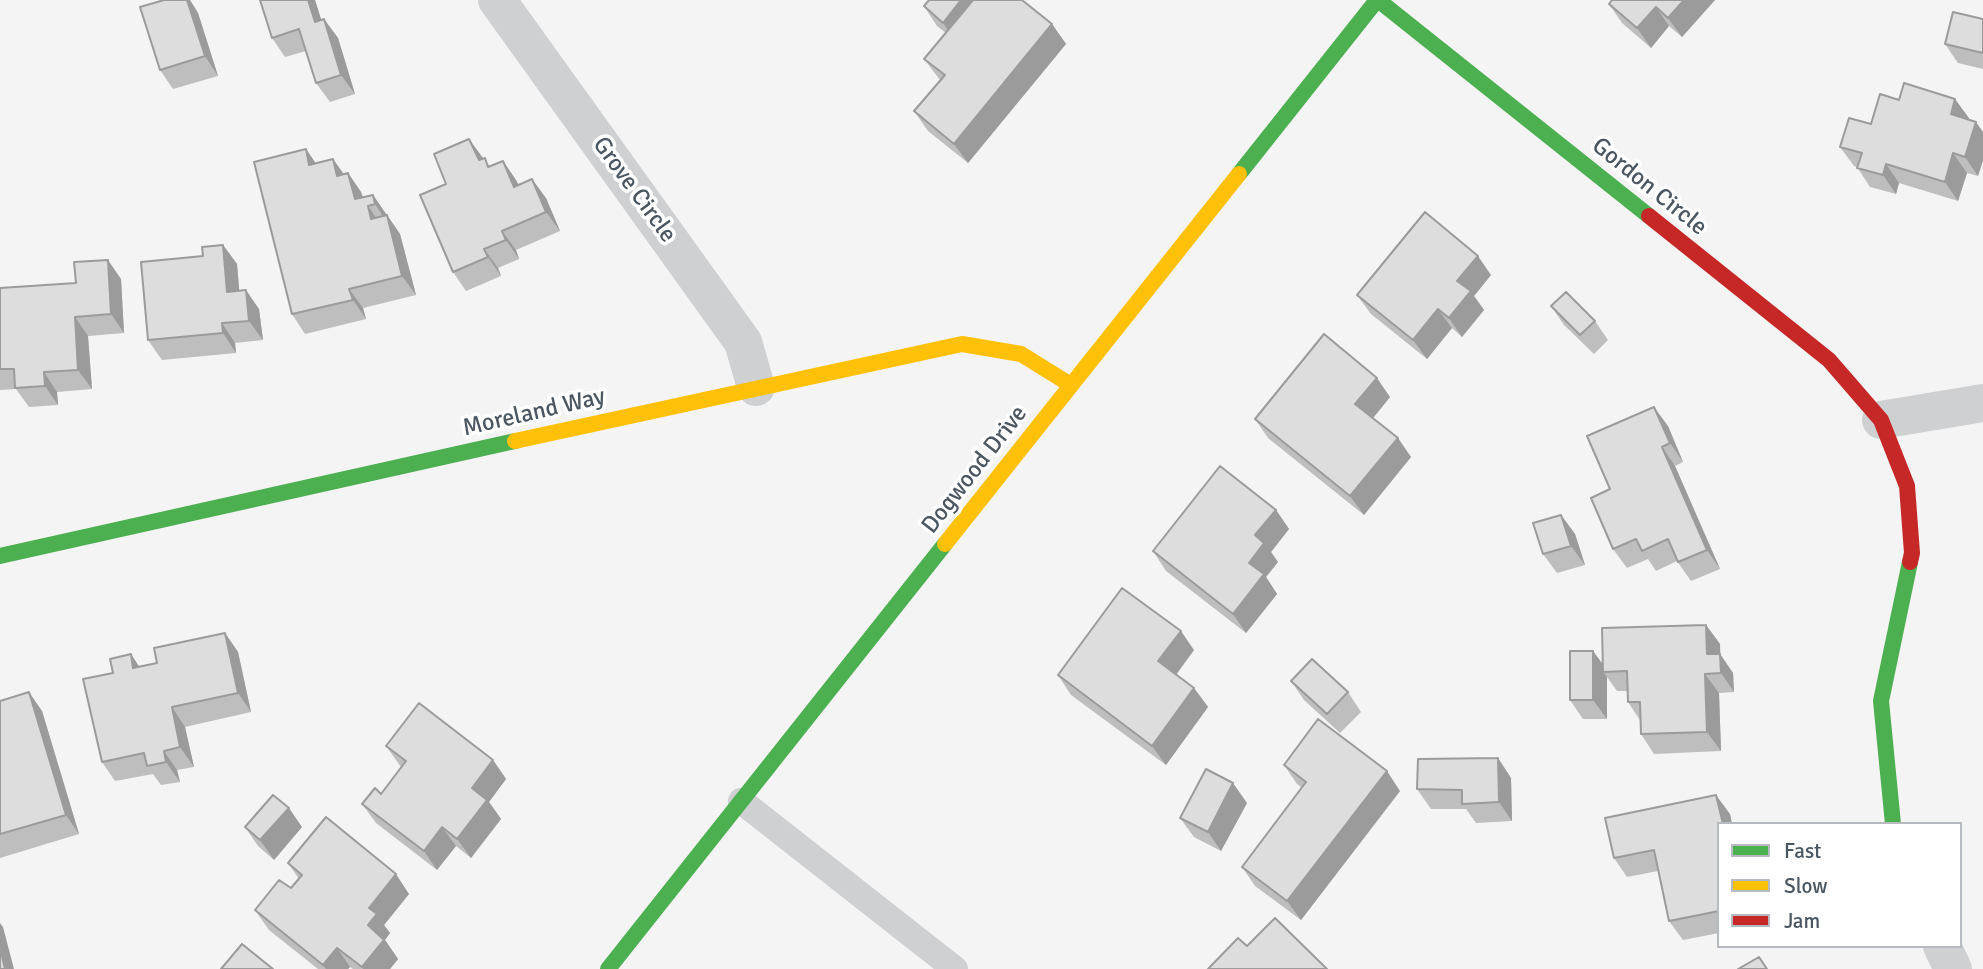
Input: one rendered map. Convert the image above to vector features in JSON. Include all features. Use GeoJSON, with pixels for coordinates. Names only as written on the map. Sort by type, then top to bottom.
{"type":"FeatureCollection","features":[{"type":"Feature","properties":{"kind":"street","name":"Grove Circle"},"geometry":{"type":"LineString","coordinates":[[497,0],[743,342],[756,387]]}},
{"type":"Feature","properties":{"kind":"street","name":"Dogwood Drive"},"geometry":{"type":"LineString","coordinates":[[608,969],[1377,0]]}},
{"type":"Feature","properties":{"kind":"street","name":"Gordon Circle"},"geometry":{"type":"LineString","coordinates":[[1377,0],[1829,360],[1881,420],[1907,486],[1912,553],[1881,701],[1893,822]]}},
{"type":"Feature","properties":{"kind":"street","name":"Moreland Way"},"geometry":{"type":"LineString","coordinates":[[0,556],[756,387],[962,344],[1021,354],[1071,385]]}},
{"type":"Feature","properties":{"kind":"street"},"geometry":{"type":"LineString","coordinates":[[1881,420],[1983,403]]}},
{"type":"Feature","properties":{"kind":"street"},"geometry":{"type":"LineString","coordinates":[[1942,948],[1953,969]]}},
{"type":"Feature","properties":{"kind":"lane"},"geometry":{"type":"LineString","coordinates":[[741,801],[955,969]]}},
{"type":"Feature","properties":{"kind":"building"},"geometry":{"type":"Polygon","coordinates":[[[164,0],[187,0],[205,56],[160,70],[140,7],[164,0]]]}},
{"type":"Feature","properties":{"kind":"building"},"geometry":{"type":"Polygon","coordinates":[[[260,0],[308,0],[315,22],[324,19],[341,75],[316,83],[299,29],[272,38],[260,0]]]}},
{"type":"Feature","properties":{"kind":"building"},"geometry":{"type":"Polygon","coordinates":[[[929,0],[961,0],[943,23],[924,6],[929,0]]]}},
{"type":"Feature","properties":{"kind":"building"},"geometry":{"type":"Polygon","coordinates":[[[973,0],[1022,0],[1052,24],[954,144],[914,111],[945,75],[924,59],[973,0]]]}},
{"type":"Feature","properties":{"kind":"building"},"geometry":{"type":"Polygon","coordinates":[[[1612,0],[1684,0],[1668,18],[1656,7],[1637,28],[1609,4],[1612,0]]]}},
{"type":"Feature","properties":{"kind":"building"},"geometry":{"type":"Polygon","coordinates":[[[1953,12],[1983,19],[1983,53],[1945,44],[1953,12]]]}},
{"type":"Feature","properties":{"kind":"building"},"geometry":{"type":"Polygon","coordinates":[[[1904,83],[1955,99],[1951,114],[1976,122],[1965,157],[1953,153],[1945,182],[1886,164],[1883,175],[1857,168],[1862,153],[1840,147],[1849,118],[1871,124],[1880,94],[1899,100],[1904,83]]]}},
{"type":"Feature","properties":{"kind":"building"},"geometry":{"type":"Polygon","coordinates":[[[469,139],[479,160],[485,158],[488,167],[503,161],[514,187],[532,179],[546,212],[502,231],[506,240],[484,249],[488,257],[453,272],[420,195],[446,184],[434,154],[469,139]]]}},
{"type":"Feature","properties":{"kind":"building"},"geometry":{"type":"Polygon","coordinates":[[[306,149],[309,165],[333,159],[337,176],[348,173],[355,199],[373,195],[375,204],[368,206],[371,219],[387,215],[402,276],[349,289],[353,300],[292,314],[254,162],[306,149]]]}},
{"type":"Feature","properties":{"kind":"building"},"geometry":{"type":"Polygon","coordinates":[[[1425,212],[1478,256],[1457,281],[1471,291],[1449,318],[1438,309],[1413,340],[1357,295],[1425,212]]]}},
{"type":"Feature","properties":{"kind":"building"},"geometry":{"type":"Polygon","coordinates":[[[223,245],[227,292],[246,290],[249,321],[222,323],[223,333],[148,340],[141,262],[203,256],[202,247],[223,245]]]}},
{"type":"Feature","properties":{"kind":"building"},"geometry":{"type":"Polygon","coordinates":[[[108,260],[111,314],[75,317],[78,370],[44,372],[45,386],[15,388],[14,369],[0,369],[0,288],[76,283],[74,262],[108,260]]]}},
{"type":"Feature","properties":{"kind":"building"},"geometry":{"type":"Polygon","coordinates":[[[1566,292],[1595,321],[1580,335],[1551,306],[1566,292]]]}},
{"type":"Feature","properties":{"kind":"building"},"geometry":{"type":"Polygon","coordinates":[[[1324,334],[1377,378],[1355,404],[1398,438],[1350,496],[1255,419],[1324,334]]]}},
{"type":"Feature","properties":{"kind":"building"},"geometry":{"type":"Polygon","coordinates":[[[1654,407],[1670,443],[1662,447],[1707,550],[1678,562],[1668,539],[1642,551],[1636,539],[1613,549],[1591,498],[1610,489],[1587,436],[1654,407]]]}},
{"type":"Feature","properties":{"kind":"building"},"geometry":{"type":"Polygon","coordinates":[[[1220,466],[1276,510],[1255,535],[1264,543],[1249,563],[1264,574],[1233,614],[1153,551],[1220,466]]]}},
{"type":"Feature","properties":{"kind":"building"},"geometry":{"type":"Polygon","coordinates":[[[1561,515],[1571,546],[1543,554],[1533,523],[1561,515]]]}},
{"type":"Feature","properties":{"kind":"building"},"geometry":{"type":"Polygon","coordinates":[[[1122,588],[1181,631],[1158,661],[1194,688],[1152,746],[1058,675],[1122,588]]]}},
{"type":"Feature","properties":{"kind":"building"},"geometry":{"type":"Polygon","coordinates":[[[1706,625],[1707,654],[1720,654],[1721,673],[1705,674],[1707,732],[1641,734],[1640,702],[1628,702],[1627,671],[1603,672],[1602,628],[1706,625]]]}},
{"type":"Feature","properties":{"kind":"building"},"geometry":{"type":"Polygon","coordinates":[[[225,633],[238,693],[172,707],[180,747],[164,751],[166,762],[147,766],[144,753],[102,762],[83,679],[113,673],[110,659],[131,654],[133,668],[157,663],[154,648],[225,633]]]}},
{"type":"Feature","properties":{"kind":"building"},"geometry":{"type":"Polygon","coordinates":[[[1570,651],[1593,651],[1593,700],[1570,700],[1570,651]]]}},
{"type":"Feature","properties":{"kind":"building"},"geometry":{"type":"Polygon","coordinates":[[[1312,659],[1348,692],[1327,714],[1291,681],[1312,659]]]}},
{"type":"Feature","properties":{"kind":"building"},"geometry":{"type":"Polygon","coordinates":[[[29,692],[66,815],[0,834],[0,701],[29,692]]]}},
{"type":"Feature","properties":{"kind":"building"},"geometry":{"type":"Polygon","coordinates":[[[419,703],[493,760],[472,788],[487,800],[457,839],[442,827],[424,851],[362,804],[375,788],[381,794],[406,761],[386,746],[419,703]]]}},
{"type":"Feature","properties":{"kind":"building"},"geometry":{"type":"Polygon","coordinates":[[[1318,719],[1387,771],[1287,901],[1242,867],[1306,782],[1284,765],[1318,719]]]}},
{"type":"Feature","properties":{"kind":"building"},"geometry":{"type":"Polygon","coordinates":[[[1498,758],[1499,802],[1462,804],[1462,790],[1417,789],[1418,759],[1498,758]]]}},
{"type":"Feature","properties":{"kind":"building"},"geometry":{"type":"Polygon","coordinates":[[[1206,769],[1233,783],[1208,832],[1180,818],[1206,769]]]}},
{"type":"Feature","properties":{"kind":"building"},"geometry":{"type":"Polygon","coordinates":[[[273,795],[289,808],[260,840],[245,827],[273,795]]]}},
{"type":"Feature","properties":{"kind":"building"},"geometry":{"type":"Polygon","coordinates":[[[1716,795],[1723,822],[1717,822],[1717,911],[1669,921],[1654,850],[1614,858],[1605,818],[1716,795]]]}},
{"type":"Feature","properties":{"kind":"building"},"geometry":{"type":"Polygon","coordinates":[[[326,817],[396,874],[369,908],[377,914],[368,925],[384,940],[362,967],[337,948],[323,965],[255,910],[279,880],[291,888],[302,875],[288,863],[326,817]]]}},
{"type":"Feature","properties":{"kind":"building"},"geometry":{"type":"Polygon","coordinates":[[[1275,918],[1327,969],[1208,969],[1238,938],[1247,946],[1275,918]]]}},
{"type":"Feature","properties":{"kind":"building"},"geometry":{"type":"Polygon","coordinates":[[[242,944],[273,969],[221,969],[242,944]]]}},
{"type":"Feature","properties":{"kind":"building"},"geometry":{"type":"Polygon","coordinates":[[[0,948],[5,969],[0,969],[0,948]]]}},
{"type":"Feature","properties":{"kind":"building"},"geometry":{"type":"Polygon","coordinates":[[[1759,957],[1767,969],[1738,969],[1759,957]]]}},
{"type":"Feature","properties":{"kind":"traffic: fast"},"geometry":{"type":"LineString","coordinates":[[1239,174],[1377,0]]}},
{"type":"Feature","properties":{"kind":"traffic: fast"},"geometry":{"type":"LineString","coordinates":[[1378,0],[1649,216]]}},
{"type":"Feature","properties":{"kind":"traffic: fast"},"geometry":{"type":"LineString","coordinates":[[0,556],[515,441]]}},
{"type":"Feature","properties":{"kind":"traffic: fast"},"geometry":{"type":"LineString","coordinates":[[608,969],[945,544]]}},
{"type":"Feature","properties":{"kind":"traffic: fast"},"geometry":{"type":"LineString","coordinates":[[1893,822],[1881,701],[1910,562]]}},
{"type":"Feature","properties":{"kind":"traffic: slow"},"geometry":{"type":"LineString","coordinates":[[945,544],[1239,174]]}},
{"type":"Feature","properties":{"kind":"traffic: slow"},"geometry":{"type":"LineString","coordinates":[[515,441],[962,344],[1021,354],[1071,385]]}},
{"type":"Feature","properties":{"kind":"traffic: jam"},"geometry":{"type":"LineString","coordinates":[[1649,216],[1829,360],[1881,420],[1907,486],[1912,553],[1910,562]]}}]}
